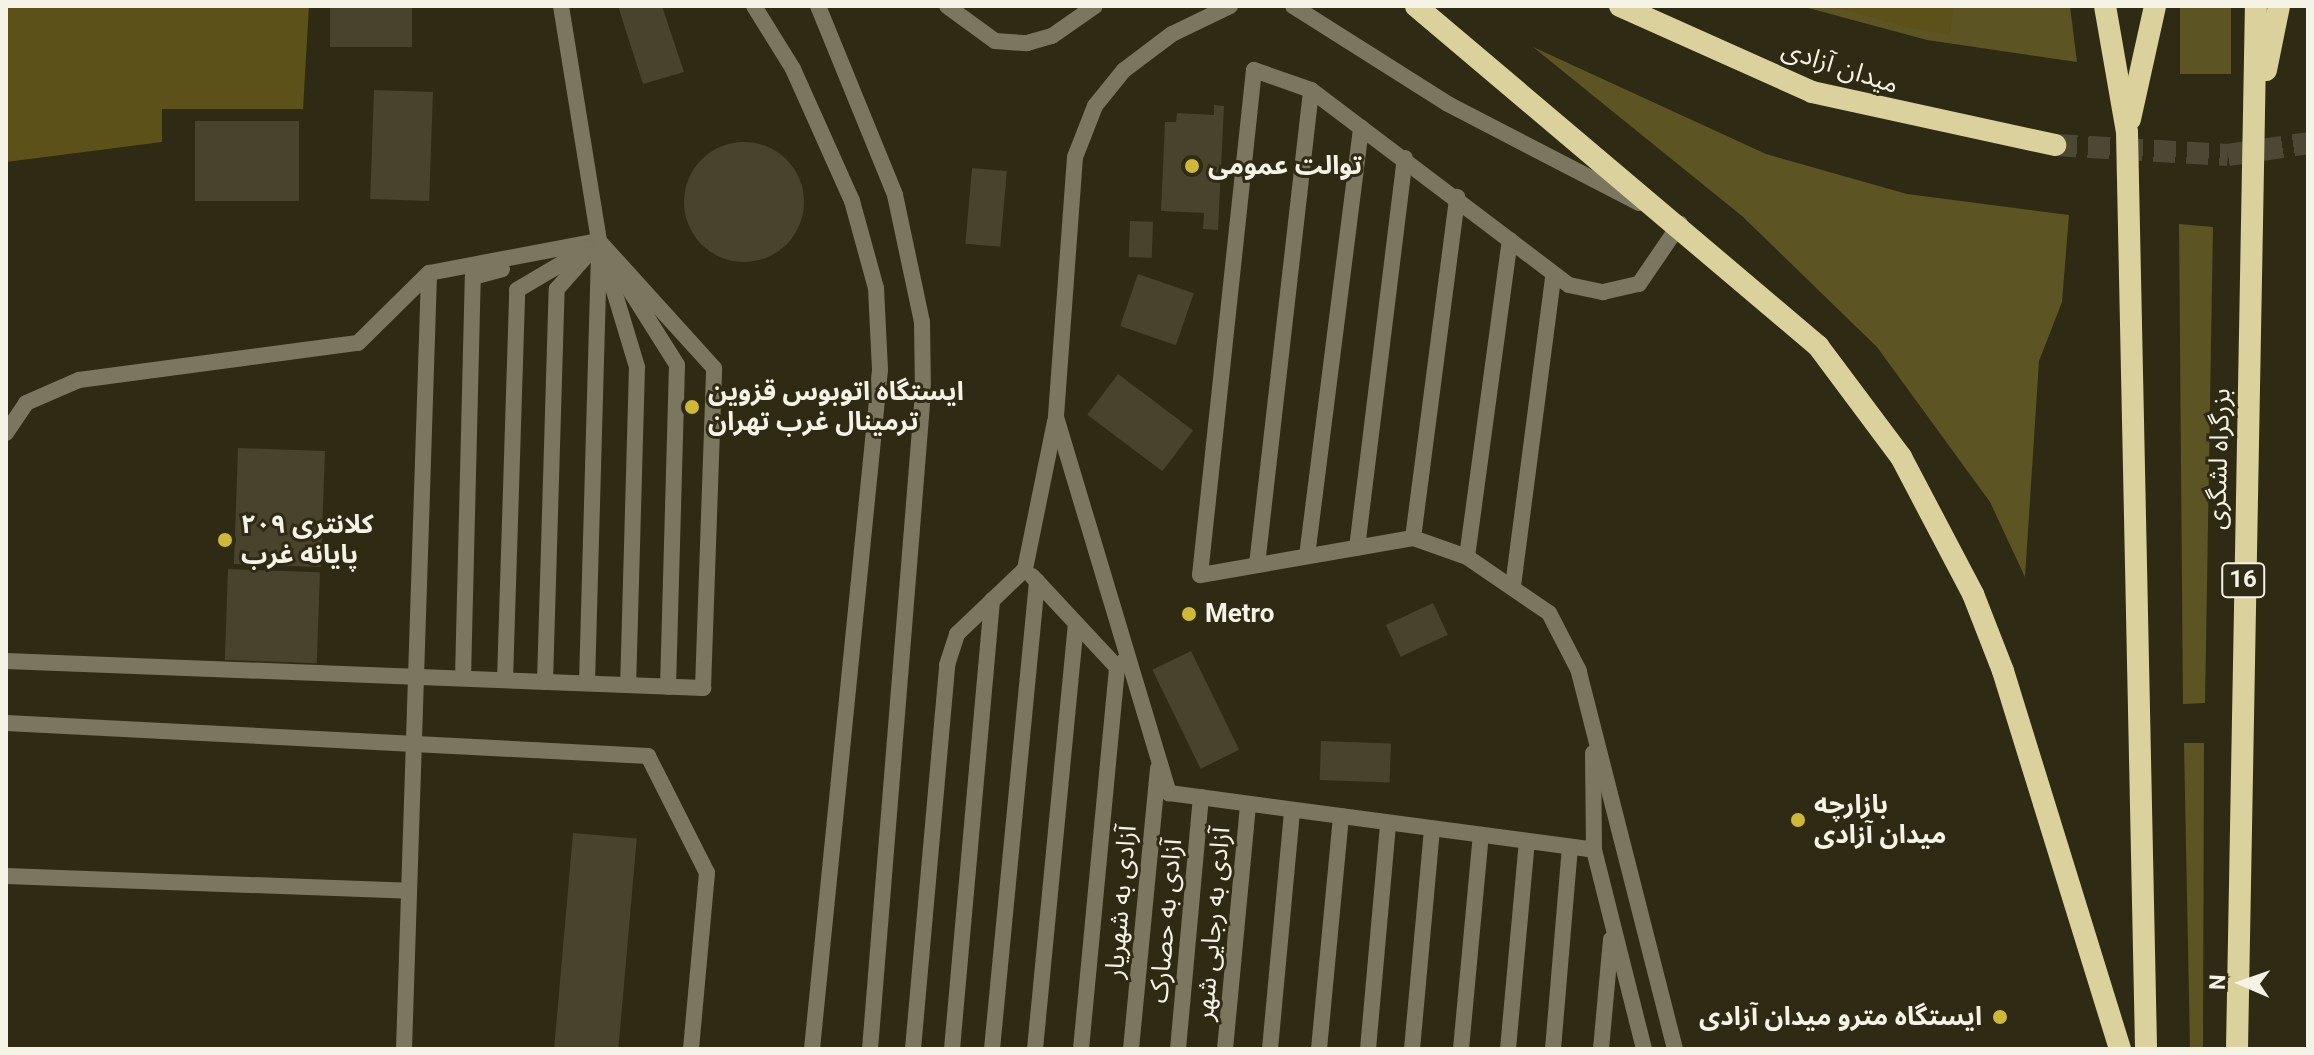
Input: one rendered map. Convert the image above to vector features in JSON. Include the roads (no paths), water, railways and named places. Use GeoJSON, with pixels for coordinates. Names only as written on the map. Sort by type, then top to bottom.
{"type":"FeatureCollection","features":[{"type":"Feature","properties":{"kind":"highway"},"geometry":{"type":"LineString","coordinates":[[1416,6],[1684,226],[1818,346],[1933,510],[2003,671],[2120,1049]]}},
{"type":"Feature","properties":{"kind":"highway","name":"میدان آزادی"},"geometry":{"type":"LineString","coordinates":[[1620,6],[1812,92],[2055,145]]}},
{"type":"Feature","properties":{"kind":"highway"},"geometry":{"type":"LineString","coordinates":[[2105,6],[2127,132],[2146,1049]]}},
{"type":"Feature","properties":{"kind":"highway"},"geometry":{"type":"LineString","coordinates":[[2127,132],[2155,6]]}},
{"type":"Feature","properties":{"kind":"highway"},"geometry":{"type":"LineString","coordinates":[[2256,6],[2258,111]]}},
{"type":"Feature","properties":{"kind":"highway","name":"16"},"geometry":{"type":"LineString","coordinates":[[2258,111],[2279,6]]}},
{"type":"Feature","properties":{"kind":"highway","name":"بزرگراه لشگری"},"geometry":{"type":"LineString","coordinates":[[2237,1049],[2238,728],[2258,111]]}},
{"type":"Feature","properties":{"kind":"lane"},"geometry":{"type":"LineString","coordinates":[[561,6],[599,241],[637,367],[628,685]]}},
{"type":"Feature","properties":{"kind":"lane"},"geometry":{"type":"LineString","coordinates":[[754,6],[793,69],[852,201],[876,288],[880,370],[812,1049]]}},
{"type":"Feature","properties":{"kind":"lane"},"geometry":{"type":"LineString","coordinates":[[818,6],[895,195],[922,322],[923,392],[870,1049]]}},
{"type":"Feature","properties":{"kind":"lane"},"geometry":{"type":"LineString","coordinates":[[947,6],[995,41],[1027,43],[1052,36],[1095,6]]}},
{"type":"Feature","properties":{"kind":"lane"},"geometry":{"type":"LineString","coordinates":[[913,1049],[947,665],[957,634],[1025,569],[1056,417],[1075,157],[1087,123],[1124,70],[1183,27],[1230,6]]}},
{"type":"Feature","properties":{"kind":"lane"},"geometry":{"type":"LineString","coordinates":[[1293,6],[1448,104],[1684,226],[1639,284],[1603,292],[1553,276],[1457,197],[1311,90],[1254,70],[1200,575],[1413,538],[1467,557],[1549,613],[1579,671],[1675,1049]]}},
{"type":"Feature","properties":{"kind":"lane"},"geometry":{"type":"LineString","coordinates":[[1257,565],[1311,90]]}},
{"type":"Feature","properties":{"kind":"lane"},"geometry":{"type":"LineString","coordinates":[[1307,556],[1361,127]]}},
{"type":"Feature","properties":{"kind":"lane"},"geometry":{"type":"LineString","coordinates":[[1357,548],[1405,158]]}},
{"type":"Feature","properties":{"kind":"lane"},"geometry":{"type":"LineString","coordinates":[[1413,538],[1457,197]]}},
{"type":"Feature","properties":{"kind":"lane"},"geometry":{"type":"LineString","coordinates":[[1467,557],[1510,240]]}},
{"type":"Feature","properties":{"kind":"lane"},"geometry":{"type":"LineString","coordinates":[[6,433],[26,403],[79,380],[358,343],[429,273],[599,241]]}},
{"type":"Feature","properties":{"kind":"lane"},"geometry":{"type":"LineString","coordinates":[[463,678],[473,277],[599,241]]}},
{"type":"Feature","properties":{"kind":"lane"},"geometry":{"type":"LineString","coordinates":[[505,680],[517,290],[599,241]]}},
{"type":"Feature","properties":{"kind":"lane"},"geometry":{"type":"LineString","coordinates":[[545,682],[557,289],[599,241]]}},
{"type":"Feature","properties":{"kind":"lane"},"geometry":{"type":"LineString","coordinates":[[587,683],[599,241]]}},
{"type":"Feature","properties":{"kind":"lane"},"geometry":{"type":"LineString","coordinates":[[599,241],[677,365],[668,687]]}},
{"type":"Feature","properties":{"kind":"lane"},"geometry":{"type":"LineString","coordinates":[[6,661],[703,688],[714,368],[599,241]]}},
{"type":"Feature","properties":{"kind":"lane"},"geometry":{"type":"LineString","coordinates":[[404,1049],[429,273]]}},
{"type":"Feature","properties":{"kind":"lane"},"geometry":{"type":"LineString","coordinates":[[1513,586],[1553,276]]}},
{"type":"Feature","properties":{"kind":"lane"},"geometry":{"type":"LineString","coordinates":[[1056,417],[1122,662],[1169,793],[1594,850]]}},
{"type":"Feature","properties":{"kind":"lane"},"geometry":{"type":"LineString","coordinates":[[1025,569],[1076,624],[1122,662]]}},
{"type":"Feature","properties":{"kind":"lane"},"geometry":{"type":"LineString","coordinates":[[992,1049],[1037,581]]}},
{"type":"Feature","properties":{"kind":"lane"},"geometry":{"type":"LineString","coordinates":[[952,1049],[992,600]]}},
{"type":"Feature","properties":{"kind":"lane"},"geometry":{"type":"LineString","coordinates":[[1035,1049],[1076,624]]}},
{"type":"Feature","properties":{"kind":"lane"},"geometry":{"type":"LineString","coordinates":[[1081,1049],[1122,662]]}},
{"type":"Feature","properties":{"kind":"lane"},"geometry":{"type":"LineString","coordinates":[[6,723],[648,756],[707,873],[691,1049]]}},
{"type":"Feature","properties":{"kind":"lane"},"geometry":{"type":"LineString","coordinates":[[1593,727],[1594,850],[1644,1049]]}},
{"type":"Feature","properties":{"kind":"lane","name":"آزادی به شهریار"},"geometry":{"type":"LineString","coordinates":[[1131,1049],[1159,759]]}},
{"type":"Feature","properties":{"kind":"lane","name":"آزادی به حصارک"},"geometry":{"type":"LineString","coordinates":[[1178,1049],[1201,797]]}},
{"type":"Feature","properties":{"kind":"lane","name":"آزادی به رجایی شهر"},"geometry":{"type":"LineString","coordinates":[[1225,1049],[1248,804]]}},
{"type":"Feature","properties":{"kind":"lane"},"geometry":{"type":"LineString","coordinates":[[1270,1049],[1292,810]]}},
{"type":"Feature","properties":{"kind":"lane"},"geometry":{"type":"LineString","coordinates":[[1319,1049],[1341,816]]}},
{"type":"Feature","properties":{"kind":"lane"},"geometry":{"type":"LineString","coordinates":[[1368,1049],[1388,823]]}},
{"type":"Feature","properties":{"kind":"lane"},"geometry":{"type":"LineString","coordinates":[[1412,1049],[1432,829]]}},
{"type":"Feature","properties":{"kind":"lane"},"geometry":{"type":"LineString","coordinates":[[1461,1049],[1481,835]]}},
{"type":"Feature","properties":{"kind":"lane"},"geometry":{"type":"LineString","coordinates":[[1508,1049],[1527,841]]}},
{"type":"Feature","properties":{"kind":"lane"},"geometry":{"type":"LineString","coordinates":[[1553,1049],[1570,847]]}},
{"type":"Feature","properties":{"kind":"lane"},"geometry":{"type":"LineString","coordinates":[[6,876],[409,891]]}},
{"type":"Feature","properties":{"kind":"lane"},"geometry":{"type":"LineString","coordinates":[[1601,1049],[1613,925]]}},
{"type":"Feature","properties":{"kind":"tunnel"},"geometry":{"type":"LineString","coordinates":[[2055,145],[2228,155],[2308,143]]}},
{"type":"Feature","properties":{"kind":"place","name":"توالت عمومی"},"geometry":{"type":"Point","coordinates":[1192,166]}},
{"type":"Feature","properties":{"kind":"place","name":"ایستگاه اتوبوس قزوین ترمینال غرب تهران"},"geometry":{"type":"Point","coordinates":[692,407]}},
{"type":"Feature","properties":{"kind":"place","name":"کلانتری ۲۰۹ پایانه غرب"},"geometry":{"type":"Point","coordinates":[225,540]}},
{"type":"Feature","properties":{"kind":"place","name":"Metro"},"geometry":{"type":"Point","coordinates":[1189,614]}},
{"type":"Feature","properties":{"kind":"place","name":"بازارچه میدان آزادی"},"geometry":{"type":"Point","coordinates":[1798,820]}},
{"type":"Feature","properties":{"kind":"place","name":"ایستگاه مترو میدان آزادی"},"geometry":{"type":"Point","coordinates":[2000,1017]}}]}
